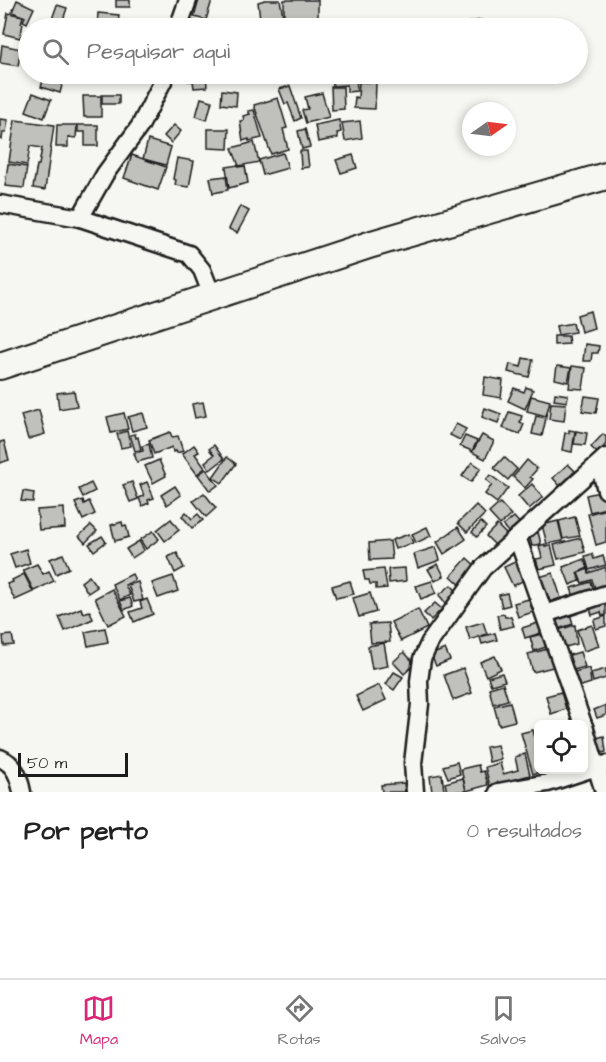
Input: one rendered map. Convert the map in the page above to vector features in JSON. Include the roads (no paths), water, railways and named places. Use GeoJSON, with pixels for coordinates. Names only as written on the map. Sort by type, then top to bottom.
{"type":"FeatureCollection","features":[{"type":"Feature","properties":{"kind":"main road"},"geometry":{"type":"LineString","coordinates":[[0,366],[372,244],[606,176]]}},
{"type":"Feature","properties":{"kind":"street"},"geometry":{"type":"LineString","coordinates":[[182,18],[188,0]]}},
{"type":"Feature","properties":{"kind":"street"},"geometry":{"type":"LineString","coordinates":[[80,218],[105,174],[140,126],[161,84]]}},
{"type":"Feature","properties":{"kind":"street"},"geometry":{"type":"LineString","coordinates":[[0,204],[80,218],[189,254],[202,270],[213,298]]}},
{"type":"Feature","properties":{"kind":"street"},"geometry":{"type":"LineString","coordinates":[[602,460],[606,490]]}},
{"type":"Feature","properties":{"kind":"street"},"geometry":{"type":"LineString","coordinates":[[415,792],[413,763],[420,704],[419,681],[423,658],[430,642],[483,568],[602,460]]}},
{"type":"Feature","properties":{"kind":"street"},"geometry":{"type":"LineString","coordinates":[[517,537],[581,720]]}},
{"type":"Feature","properties":{"kind":"street"},"geometry":{"type":"LineString","coordinates":[[545,614],[606,594]]}},
{"type":"Feature","properties":{"kind":"street"},"geometry":{"type":"LineString","coordinates":[[588,736],[602,765],[604,792]]}},
{"type":"Feature","properties":{"kind":"street"},"geometry":{"type":"LineString","coordinates":[[0,758],[3,758],[17,772],[22,792]]}},
{"type":"Feature","properties":{"kind":"street"},"geometry":{"type":"LineString","coordinates":[[498,792],[548,783],[602,765]]}}]}
